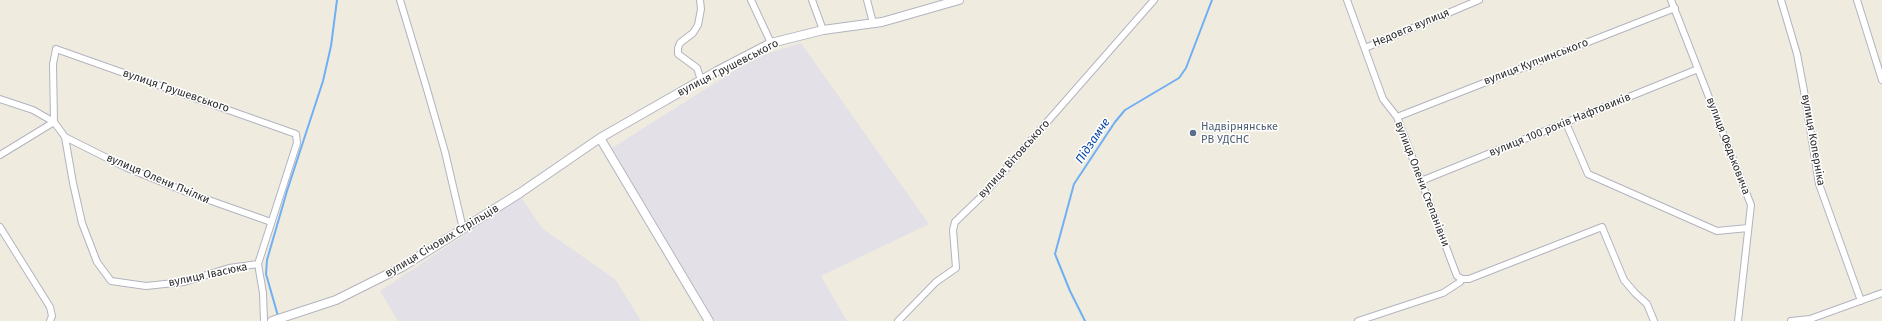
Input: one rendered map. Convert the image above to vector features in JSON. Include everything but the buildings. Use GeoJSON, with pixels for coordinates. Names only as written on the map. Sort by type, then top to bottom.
{"type":"FeatureCollection","features":[{"type":"Feature","properties":{"kind":"street"},"geometry":{"type":"LineString","coordinates":[[400,0],[445,152],[463,229]]}},
{"type":"Feature","properties":{"kind":"street"},"geometry":{"type":"LineString","coordinates":[[700,0],[701,9],[698,25],[693,33],[680,43],[678,54],[697,68],[701,80]]}},
{"type":"Feature","properties":{"kind":"street"},"geometry":{"type":"LineString","coordinates":[[751,0],[771,43]]}},
{"type":"Feature","properties":{"kind":"street"},"geometry":{"type":"LineString","coordinates":[[812,0],[823,30]]}},
{"type":"Feature","properties":{"kind":"street"},"geometry":{"type":"LineString","coordinates":[[867,0],[873,23]]}},
{"type":"Feature","properties":{"kind":"street","name":"вулиця Грушевського"},"geometry":{"type":"LineString","coordinates":[[600,138],[701,80],[771,43],[823,30],[873,23],[959,0]]}},
{"type":"Feature","properties":{"kind":"street","name":"вулиця Вітовського"},"geometry":{"type":"LineString","coordinates":[[898,321],[936,282],[956,268],[953,230],[955,222],[983,195],[1154,0]]}},
{"type":"Feature","properties":{"kind":"street","name":"вулиця Олени Степанівни"},"geometry":{"type":"LineString","coordinates":[[1347,0],[1383,99],[1397,117],[1457,276],[1461,280]]}},
{"type":"Feature","properties":{"kind":"street","name":"Недовга вулиця"},"geometry":{"type":"LineString","coordinates":[[1365,48],[1479,0]]}},
{"type":"Feature","properties":{"kind":"street","name":"вулиця Федьковича"},"geometry":{"type":"LineString","coordinates":[[1671,0],[1751,205],[1738,321]]}},
{"type":"Feature","properties":{"kind":"street","name":"вулиця Коперніка"},"geometry":{"type":"LineString","coordinates":[[1782,0],[1803,84],[1819,184],[1861,301]]}},
{"type":"Feature","properties":{"kind":"street"},"geometry":{"type":"LineString","coordinates":[[1857,0],[1882,80]]}},
{"type":"Feature","properties":{"kind":"street","name":"вулиця Купчинського"},"geometry":{"type":"LineString","coordinates":[[1397,117],[1675,8]]}},
{"type":"Feature","properties":{"kind":"street","name":"вулиця Грушевського"},"geometry":{"type":"LineString","coordinates":[[54,122],[53,64],[56,49],[296,134],[297,143],[271,222]]}},
{"type":"Feature","properties":{"kind":"street","name":"вулиця 100 років Нафтовиків"},"geometry":{"type":"LineString","coordinates":[[1421,181],[1698,70]]}},
{"type":"Feature","properties":{"kind":"street"},"geometry":{"type":"LineString","coordinates":[[0,99],[33,110],[54,122],[0,155]]}},
{"type":"Feature","properties":{"kind":"street","name":"вулиця Олени Пчілки"},"geometry":{"type":"LineString","coordinates":[[54,122],[65,137],[125,167],[189,193],[271,222]]}},
{"type":"Feature","properties":{"kind":"street"},"geometry":{"type":"LineString","coordinates":[[1566,123],[1588,174],[1717,232],[1748,228]]}},
{"type":"Feature","properties":{"kind":"street","name":"вулиця Івасюка"},"geometry":{"type":"LineString","coordinates":[[65,137],[82,223],[97,262],[111,281],[146,286],[184,282],[229,268],[258,264]]}},
{"type":"Feature","properties":{"kind":"street"},"geometry":{"type":"LineString","coordinates":[[600,138],[709,321]]}},
{"type":"Feature","properties":{"kind":"street","name":"вулиця Січових Стрільців"},"geometry":{"type":"LineString","coordinates":[[272,321],[289,318],[336,300],[366,286],[426,253],[600,138]]}},
{"type":"Feature","properties":{"kind":"street"},"geometry":{"type":"LineString","coordinates":[[264,321],[263,293],[258,264],[271,222]]}},
{"type":"Feature","properties":{"kind":"street"},"geometry":{"type":"LineString","coordinates":[[0,227],[50,307],[52,316],[50,321]]}},
{"type":"Feature","properties":{"kind":"street"},"geometry":{"type":"LineString","coordinates":[[1358,321],[1443,293],[1461,280],[1602,227],[1624,280],[1635,294],[1647,304],[1654,321]]}},
{"type":"Feature","properties":{"kind":"street"},"geometry":{"type":"LineString","coordinates":[[1791,321],[1810,319],[1882,293]]}},
{"type":"Feature","properties":{"kind":"shaded area"},"geometry":{"type":"Polygon","coordinates":[[[801,43],[929,224],[821,276],[847,321],[715,321],[612,148],[756,57],[801,43]]]}},
{"type":"Feature","properties":{"kind":"shaded area"},"geometry":{"type":"Polygon","coordinates":[[[521,197],[542,228],[616,280],[641,321],[398,321],[380,291],[521,197]]]}},
{"type":"Feature","properties":{"kind":"waterway"},"geometry":{"type":"LineString","coordinates":[[278,316],[266,274],[267,260],[287,191],[323,81],[331,46],[337,0]]}},
{"type":"Feature","properties":{"kind":"waterway","name":"Підзамче"},"geometry":{"type":"LineString","coordinates":[[1085,321],[1070,291],[1055,254],[1074,184],[1115,122],[1125,110],[1179,78],[1186,68],[1212,0]]}},
{"type":"Feature","properties":{"kind":"place","name":"Надвірнянське РВ УДСНС"},"geometry":{"type":"Point","coordinates":[1193,133]}}]}
